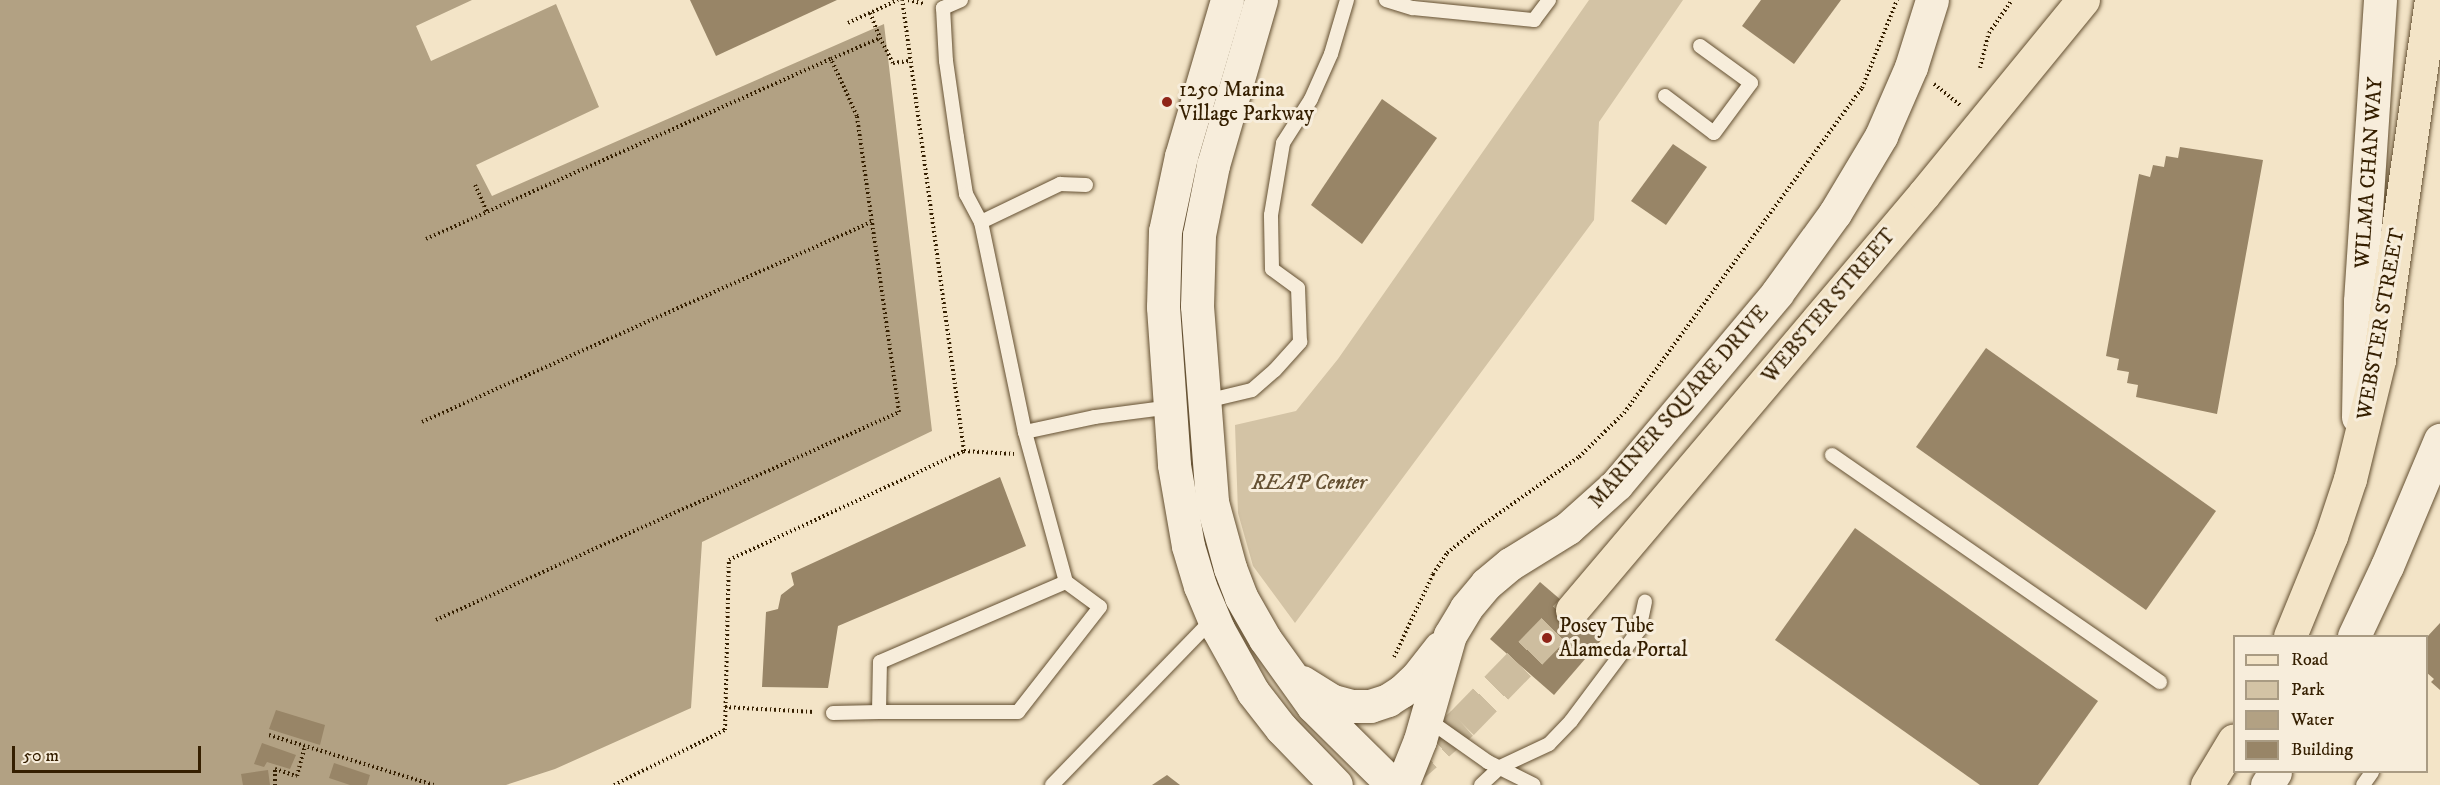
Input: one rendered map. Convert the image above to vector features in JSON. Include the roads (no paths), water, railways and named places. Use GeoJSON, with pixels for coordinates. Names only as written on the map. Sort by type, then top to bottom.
{"type":"FeatureCollection","features":[{"type":"Feature","properties":{"kind":"main road","name":"WEBSTER STREET"},"geometry":{"type":"LineString","coordinates":[[1572,610],[1983,123],[2083,0]]}},
{"type":"Feature","properties":{"kind":"main road","name":"WEBSTER STREET"},"geometry":{"type":"LineString","coordinates":[[2290,635],[2331,536],[2357,455],[2379,360],[2431,0]]}},
{"type":"Feature","properties":{"kind":"main road"},"geometry":{"type":"LineString","coordinates":[[2206,785],[2233,743]]}},
{"type":"Feature","properties":{"kind":"street"},"geometry":{"type":"LineString","coordinates":[[1227,0],[1181,156],[1165,231],[1163,295],[1169,408],[1179,505],[1191,556],[1214,619],[1253,692],[1288,736],[1336,785]]}},
{"type":"Feature","properties":{"kind":"street"},"geometry":{"type":"LineString","coordinates":[[1261,0],[1213,165],[1199,236],[1196,278],[1203,402],[1212,502],[1230,568],[1241,597],[1291,676],[1330,725],[1393,785]]}},
{"type":"Feature","properties":{"kind":"street","name":"MARINER SQUARE DRIVE"},"geometry":{"type":"LineString","coordinates":[[1402,785],[1426,718],[1450,635],[1466,608],[1486,584],[1510,564],[1568,528],[1617,484],[1736,345],[1777,293],[1859,175],[1898,100],[1932,0]]}},
{"type":"Feature","properties":{"kind":"street","name":"WILMA CHAN WAY"},"geometry":{"type":"LineString","coordinates":[[2357,455],[2360,301],[2380,0]]}},
{"type":"Feature","properties":{"kind":"street"},"geometry":{"type":"LineString","coordinates":[[2354,635],[2440,440]]}},
{"type":"Feature","properties":{"kind":"street"},"geometry":{"type":"LineString","coordinates":[[2411,509],[2440,483]]}},
{"type":"Feature","properties":{"kind":"street"},"geometry":{"type":"LineString","coordinates":[[1291,676],[1333,701],[1352,706],[1370,706],[1388,700],[1402,691],[1417,677],[1450,635]]}},
{"type":"Feature","properties":{"kind":"lane"},"geometry":{"type":"LineString","coordinates":[[834,713],[1018,712],[1100,607],[1066,582],[1024,432],[981,222],[966,194],[946,61],[943,8],[961,0]]}},
{"type":"Feature","properties":{"kind":"lane"},"geometry":{"type":"LineString","coordinates":[[1024,432],[1095,417],[1203,402],[1252,390],[1275,370],[1300,342],[1298,288],[1272,269],[1270,215],[1283,143],[1311,99],[1331,54],[1347,0]]}},
{"type":"Feature","properties":{"kind":"lane"},"geometry":{"type":"LineString","coordinates":[[1386,0],[1413,8],[1534,20],[1549,0]]}},
{"type":"Feature","properties":{"kind":"lane"},"geometry":{"type":"LineString","coordinates":[[1665,96],[1714,133],[1750,83],[1700,46]]}},
{"type":"Feature","properties":{"kind":"lane"},"geometry":{"type":"LineString","coordinates":[[981,222],[1060,184],[1086,185]]}},
{"type":"Feature","properties":{"kind":"lane"},"geometry":{"type":"LineString","coordinates":[[1832,455],[2160,682]]}},
{"type":"Feature","properties":{"kind":"lane"},"geometry":{"type":"LineString","coordinates":[[879,712],[880,662],[1066,582]]}},
{"type":"Feature","properties":{"kind":"lane"},"geometry":{"type":"LineString","coordinates":[[1481,785],[1500,767],[1549,744],[1571,721],[1639,630],[1645,602]]}},
{"type":"Feature","properties":{"kind":"lane"},"geometry":{"type":"LineString","coordinates":[[1052,785],[1214,619]]}},
{"type":"Feature","properties":{"kind":"lane"},"geometry":{"type":"LineString","coordinates":[[1426,718],[1500,767],[1534,785]]}},
{"type":"Feature","properties":{"kind":"water"},"geometry":{"type":"Polygon","coordinates":[[[0,0],[472,0],[416,26],[431,61],[556,4],[599,107],[476,165],[492,196],[884,24],[932,431],[702,542],[691,708],[555,769],[506,785],[0,785],[0,0]]]}},
{"type":"Feature","properties":{"kind":"tunnel"},"geometry":{"type":"LineString","coordinates":[[1401,776],[1462,723],[1572,610]]}},
{"type":"Feature","properties":{"kind":"place","name":"1250 Marina Village Parkway"},"geometry":{"type":"Point","coordinates":[1167,102]}},
{"type":"Feature","properties":{"kind":"place","name":"Posey Tube Alameda Portal"},"geometry":{"type":"Point","coordinates":[1547,638]}},
{"type":"Feature","properties":{"kind":"park label","name":"REAP Center"},"geometry":{"type":"Point","coordinates":[1309,483]}}]}
